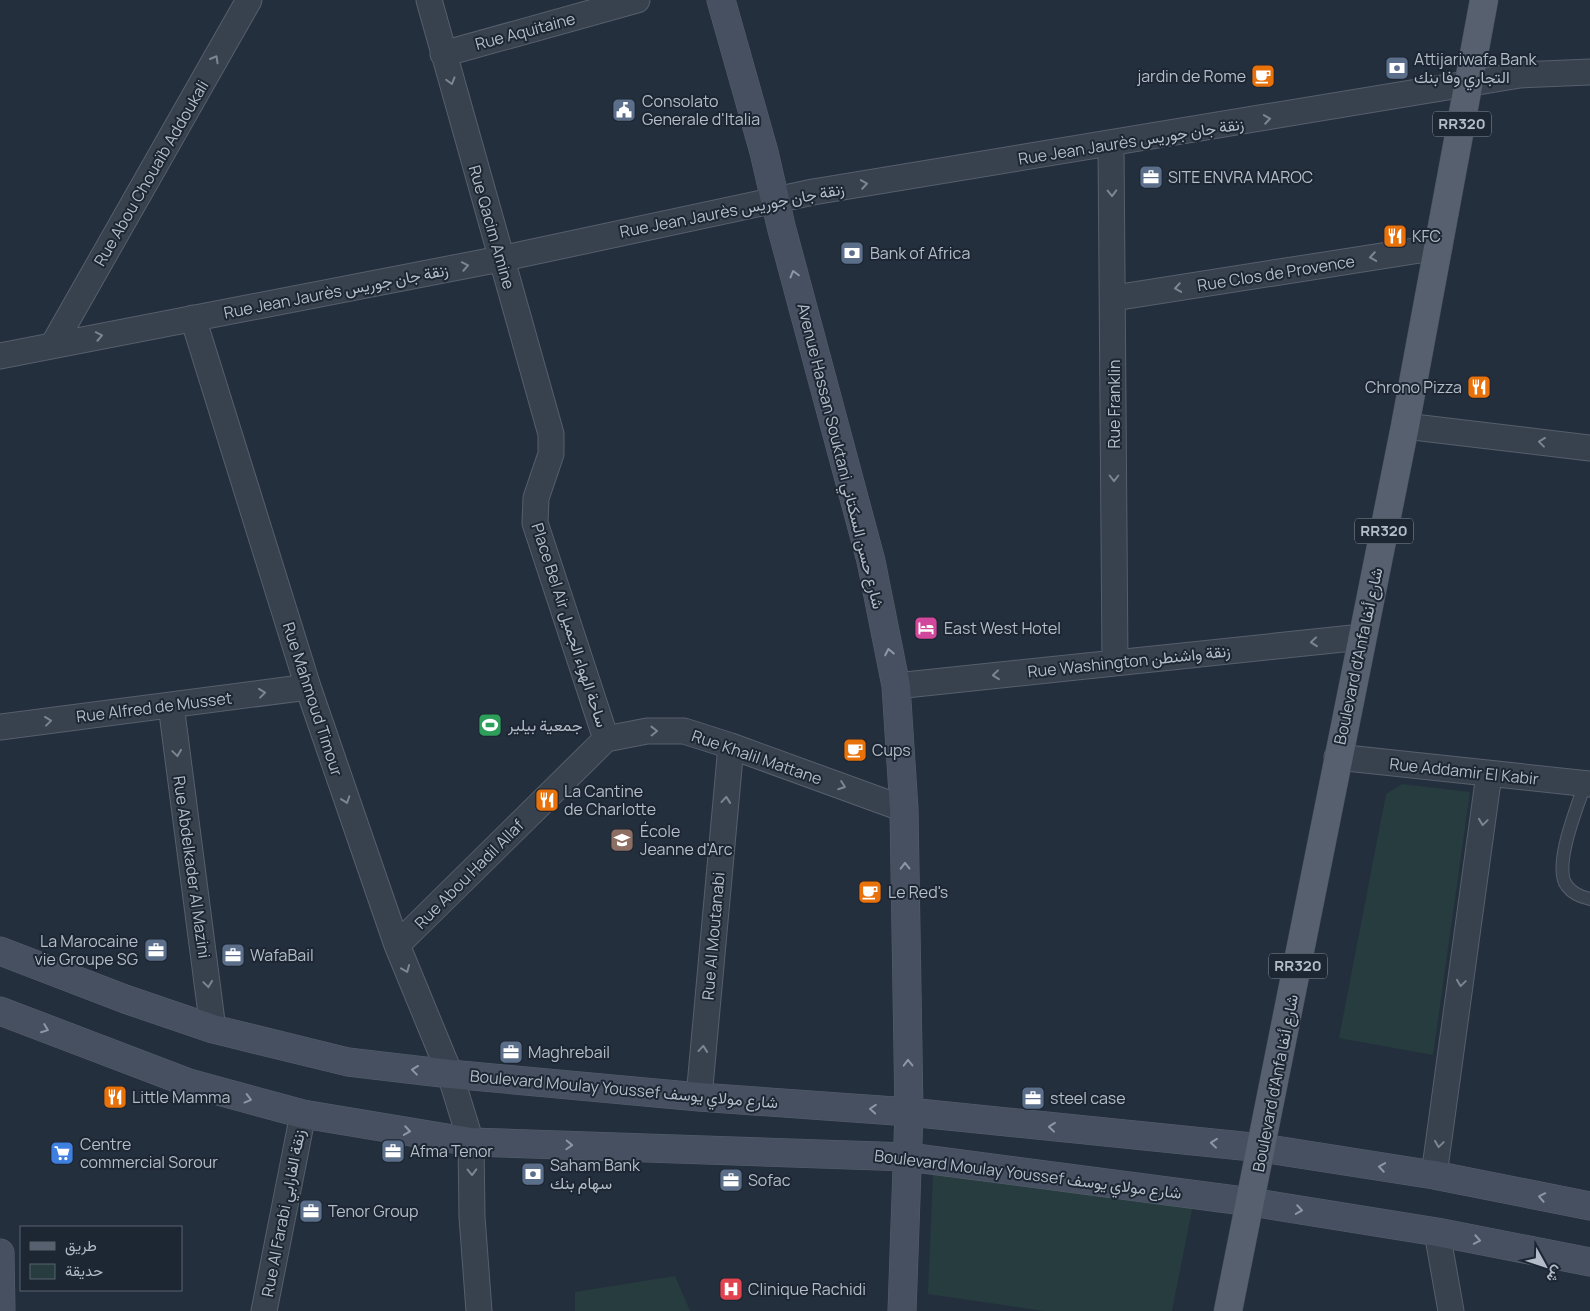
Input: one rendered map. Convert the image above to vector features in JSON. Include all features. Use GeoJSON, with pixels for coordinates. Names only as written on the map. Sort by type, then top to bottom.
{"type":"FeatureCollection","features":[{"type":"Feature","properties":{"kind":"main road","name":"Avenue Hassan Souktani شارع حسن السكتاني"},"geometry":{"type":"LineString","coordinates":[[721,0],[871,561],[896,686],[904,809],[909,1112],[902,1311]]}},
{"type":"Feature","properties":{"kind":"main road","name":"Boulevard d'Anfa شارع أنفا"},"geometry":{"type":"LineString","coordinates":[[1228,1311],[1405,426],[1484,0]]}},
{"type":"Feature","properties":{"kind":"main road","name":"Boulevard Moulay Youssef شارع مولاي يوسف"},"geometry":{"type":"LineString","coordinates":[[0,952],[125,999],[213,1028],[348,1062],[450,1074],[698,1097],[909,1112],[1262,1148],[1434,1176],[1590,1206]]}},
{"type":"Feature","properties":{"kind":"main road","name":"Boulevard Moulay Youssef شارع مولاي يوسف"},"geometry":{"type":"LineString","coordinates":[[0,1011],[189,1083],[303,1114],[471,1142],[908,1157],[1251,1202],[1437,1232],[1590,1262]]}},
{"type":"Feature","properties":{"kind":"main road"},"geometry":{"type":"LineString","coordinates":[[0,1255],[1,1311]]}},
{"type":"Feature","properties":{"kind":"street","name":"Rue Abou Chouaïb Addoukali"},"geometry":{"type":"LineString","coordinates":[[53,345],[249,0]]}},
{"type":"Feature","properties":{"kind":"street","name":"Rue Qacim Amine"},"geometry":{"type":"LineString","coordinates":[[429,0],[500,259],[552,434],[551,454]]}},
{"type":"Feature","properties":{"kind":"street","name":"Rue Aquitaine"},"geometry":{"type":"LineString","coordinates":[[443,54],[637,0]]}},
{"type":"Feature","properties":{"kind":"street","name":"Rue Jean Jaurès زنقة جان جوريس"},"geometry":{"type":"LineString","coordinates":[[0,356],[500,259],[776,200],[1469,86],[1520,75],[1590,72]]}},
{"type":"Feature","properties":{"kind":"street","name":"Rue Franklin"},"geometry":{"type":"LineString","coordinates":[[1111,145],[1114,298],[1115,663]]}},
{"type":"Feature","properties":{"kind":"street","name":"Rue Clos de Provence"},"geometry":{"type":"LineString","coordinates":[[1114,298],[1439,247]]}},
{"type":"Feature","properties":{"kind":"street","name":"Rue Mahmoud Timour"},"geometry":{"type":"LineString","coordinates":[[193,318],[308,687],[396,945],[450,1074],[471,1142],[472,1217],[479,1311]]}},
{"type":"Feature","properties":{"kind":"street"},"geometry":{"type":"LineString","coordinates":[[1405,426],[1590,448]]}},
{"type":"Feature","properties":{"kind":"street","name":"Place Bel Air ساحة الهواء الجميل"},"geometry":{"type":"LineString","coordinates":[[551,454],[536,498],[535,523],[606,739]]}},
{"type":"Feature","properties":{"kind":"street","name":"Rue Washington زنقة واشنطن"},"geometry":{"type":"LineString","coordinates":[[896,686],[1362,637]]}},
{"type":"Feature","properties":{"kind":"street","name":"Rue Alfred de Musset"},"geometry":{"type":"LineString","coordinates":[[0,727],[308,687]]}},
{"type":"Feature","properties":{"kind":"street","name":"Rue Abdelkader Al Mazini"},"geometry":{"type":"LineString","coordinates":[[171,705],[213,1028]]}},
{"type":"Feature","properties":{"kind":"street","name":"Rue Khalil Mattane"},"geometry":{"type":"LineString","coordinates":[[606,739],[648,730],[684,731],[731,746],[904,809]]}},
{"type":"Feature","properties":{"kind":"street","name":"Rue Abou Hadil Allaf"},"geometry":{"type":"LineString","coordinates":[[396,945],[606,739]]}},
{"type":"Feature","properties":{"kind":"street","name":"Rue Al Moutanabi"},"geometry":{"type":"LineString","coordinates":[[698,1097],[731,746]]}},
{"type":"Feature","properties":{"kind":"street","name":"Rue Addamir El Kabir"},"geometry":{"type":"LineString","coordinates":[[1338,757],[1587,784]]}},
{"type":"Feature","properties":{"kind":"street"},"geometry":{"type":"LineString","coordinates":[[1434,1176],[1490,774]]}},
{"type":"Feature","properties":{"kind":"street","name":"Rue Al Farabi زنقة الفارابي"},"geometry":{"type":"LineString","coordinates":[[264,1311],[303,1114]]}},
{"type":"Feature","properties":{"kind":"street"},"geometry":{"type":"LineString","coordinates":[[1437,1232],[1451,1311]]}},
{"type":"Feature","properties":{"kind":"lane"},"geometry":{"type":"LineString","coordinates":[[1587,784],[1561,867],[1565,884],[1575,894],[1590,899]]}},
{"type":"Feature","properties":{"kind":"green space"},"geometry":{"type":"Polygon","coordinates":[[[1402,784],[1470,792],[1433,1055],[1339,1038],[1386,794],[1402,784]]]}},
{"type":"Feature","properties":{"kind":"green space"},"geometry":{"type":"Polygon","coordinates":[[[933,1173],[1193,1205],[1172,1311],[1044,1311],[928,1294],[933,1173]]]}},
{"type":"Feature","properties":{"kind":"green space"},"geometry":{"type":"Polygon","coordinates":[[[675,1276],[690,1311],[575,1311],[575,1292],[675,1276]]]}},
{"type":"Feature","properties":{"kind":"place","name":"Attijariwafa Bank التجاري وفا بنك"},"geometry":{"type":"Point","coordinates":[1397,68]}},
{"type":"Feature","properties":{"kind":"place","name":"jardin de Rome"},"geometry":{"type":"Point","coordinates":[1263,76]}},
{"type":"Feature","properties":{"kind":"place","name":"Consolato Generale d'Italia"},"geometry":{"type":"Point","coordinates":[624,110]}},
{"type":"Feature","properties":{"kind":"place","name":"SITE ENVRA MAROC"},"geometry":{"type":"Point","coordinates":[1151,177]}},
{"type":"Feature","properties":{"kind":"place","name":"KFC"},"geometry":{"type":"Point","coordinates":[1395,236]}},
{"type":"Feature","properties":{"kind":"place","name":"Bank of Africa"},"geometry":{"type":"Point","coordinates":[852,253]}},
{"type":"Feature","properties":{"kind":"place","name":"Chrono Pizza"},"geometry":{"type":"Point","coordinates":[1479,387]}},
{"type":"Feature","properties":{"kind":"place","name":"East West Hotel"},"geometry":{"type":"Point","coordinates":[926,628]}},
{"type":"Feature","properties":{"kind":"place","name":"جمعية بيلير"},"geometry":{"type":"Point","coordinates":[490,725]}},
{"type":"Feature","properties":{"kind":"place","name":"Cups"},"geometry":{"type":"Point","coordinates":[855,750]}},
{"type":"Feature","properties":{"kind":"place","name":"La Cantine de Charlotte"},"geometry":{"type":"Point","coordinates":[547,800]}},
{"type":"Feature","properties":{"kind":"place","name":"École Jeanne d'Arc"},"geometry":{"type":"Point","coordinates":[622,840]}},
{"type":"Feature","properties":{"kind":"place","name":"Le Red's"},"geometry":{"type":"Point","coordinates":[870,892]}},
{"type":"Feature","properties":{"kind":"place","name":"La Marocaine vie Groupe SG"},"geometry":{"type":"Point","coordinates":[156,950]}},
{"type":"Feature","properties":{"kind":"place","name":"WafaBail"},"geometry":{"type":"Point","coordinates":[233,955]}},
{"type":"Feature","properties":{"kind":"place","name":"Maghrebail"},"geometry":{"type":"Point","coordinates":[511,1052]}},
{"type":"Feature","properties":{"kind":"place","name":"Little Mamma"},"geometry":{"type":"Point","coordinates":[115,1097]}},
{"type":"Feature","properties":{"kind":"place","name":"steel case"},"geometry":{"type":"Point","coordinates":[1033,1098]}},
{"type":"Feature","properties":{"kind":"place","name":"Afma Tenor"},"geometry":{"type":"Point","coordinates":[393,1151]}},
{"type":"Feature","properties":{"kind":"place","name":"Centre commercial Sorour"},"geometry":{"type":"Point","coordinates":[62,1153]}},
{"type":"Feature","properties":{"kind":"place","name":"Saham Bank سهام بنك"},"geometry":{"type":"Point","coordinates":[533,1174]}},
{"type":"Feature","properties":{"kind":"place","name":"Sofac"},"geometry":{"type":"Point","coordinates":[731,1180]}},
{"type":"Feature","properties":{"kind":"place","name":"Tenor Group"},"geometry":{"type":"Point","coordinates":[311,1211]}},
{"type":"Feature","properties":{"kind":"place","name":"Clinique Rachidi"},"geometry":{"type":"Point","coordinates":[731,1289]}}]}
